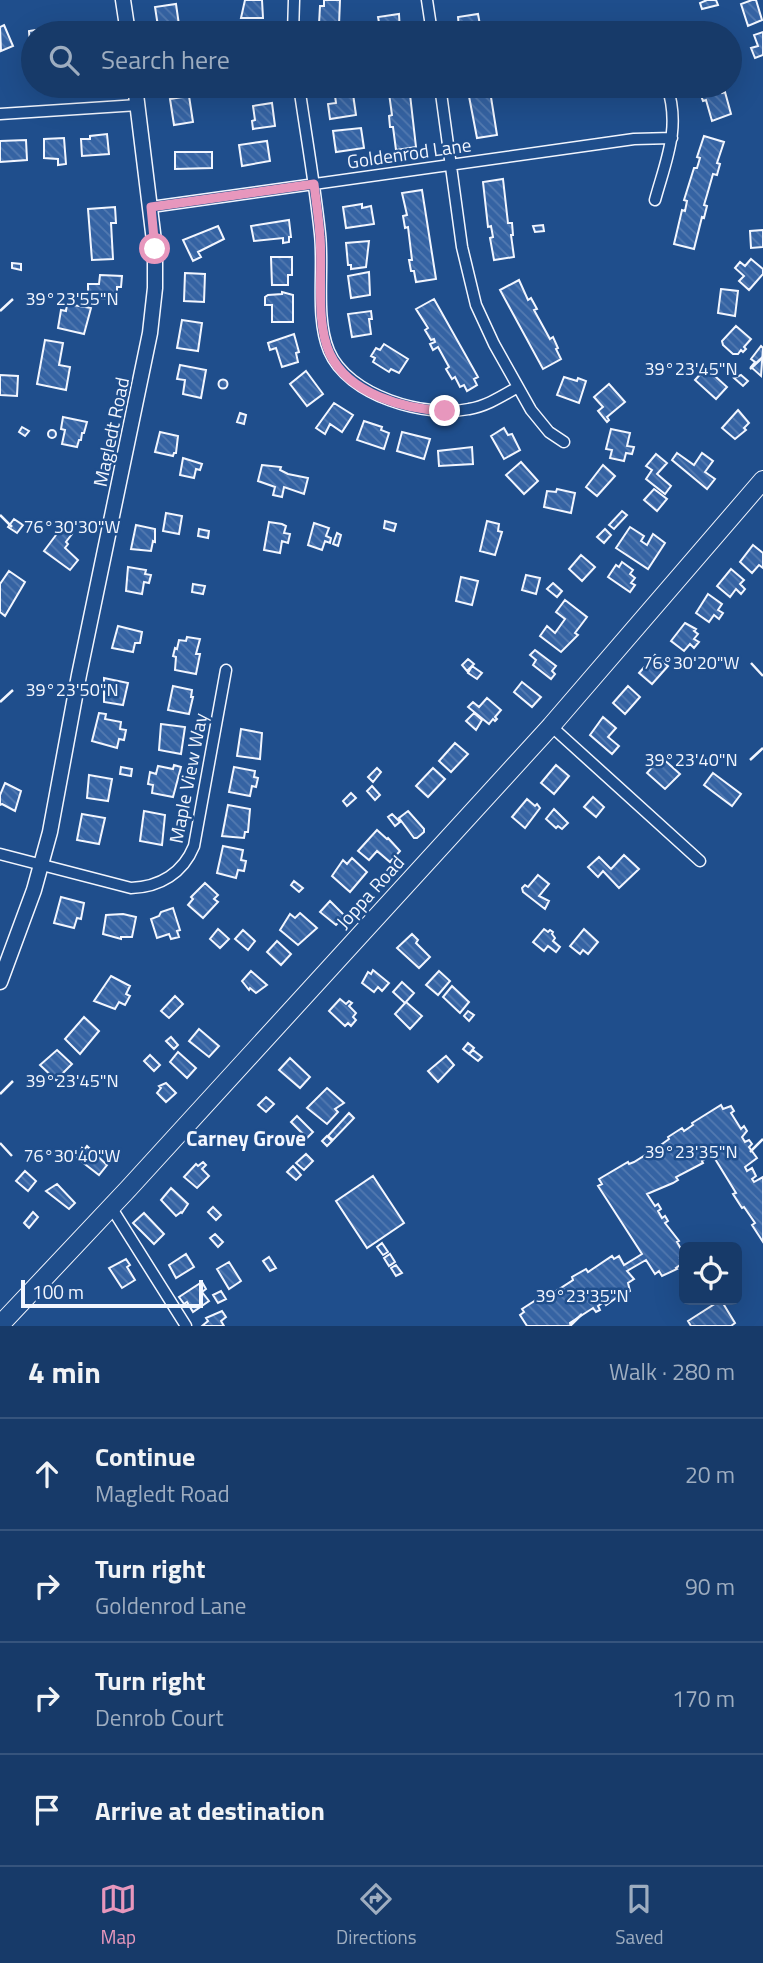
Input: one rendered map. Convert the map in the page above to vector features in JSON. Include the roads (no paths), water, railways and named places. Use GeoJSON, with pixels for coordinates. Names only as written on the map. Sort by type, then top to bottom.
{"type":"FeatureCollection","features":[{"type":"Feature","properties":{"kind":"main road","name":"Joppa Road"},"geometry":{"type":"LineString","coordinates":[[0,1325],[551,726],[763,480]]}},
{"type":"Feature","properties":{"kind":"street"},"geometry":{"type":"LineString","coordinates":[[123,0],[126,21]]}},
{"type":"Feature","properties":{"kind":"street"},"geometry":{"type":"LineString","coordinates":[[293,21],[294,0]]}},
{"type":"Feature","properties":{"kind":"street"},"geometry":{"type":"LineString","coordinates":[[427,0],[430,21]]}},
{"type":"Feature","properties":{"kind":"street","name":"Magledt Road"},"geometry":{"type":"LineString","coordinates":[[0,982],[42,864],[61,782],[82,664],[150,333],[156,269],[137,98]]}},
{"type":"Feature","properties":{"kind":"street"},"geometry":{"type":"LineString","coordinates":[[301,98],[320,237],[325,340],[330,353],[345,374],[376,395],[432,410],[456,411],[480,407],[518,387]]}},
{"type":"Feature","properties":{"kind":"street"},"geometry":{"type":"LineString","coordinates":[[442,98],[462,247],[481,319],[539,422],[564,442]]}},
{"type":"Feature","properties":{"kind":"street"},"geometry":{"type":"LineString","coordinates":[[655,201],[671,138],[674,110],[670,98]]}},
{"type":"Feature","properties":{"kind":"street"},"geometry":{"type":"LineString","coordinates":[[0,114],[138,105]]}},
{"type":"Feature","properties":{"kind":"street","name":"Goldenrod Lane"},"geometry":{"type":"LineString","coordinates":[[151,207],[635,139],[671,138]]}},
{"type":"Feature","properties":{"kind":"street","name":"Maple View Way"},"geometry":{"type":"LineString","coordinates":[[0,854],[131,888],[164,881],[183,865],[194,846],[226,670]]}},
{"type":"Feature","properties":{"kind":"street"},"geometry":{"type":"LineString","coordinates":[[551,726],[700,861]]}},
{"type":"Feature","properties":{"kind":"street"},"geometry":{"type":"LineString","coordinates":[[111,1207],[186,1326]]}},
{"type":"Feature","properties":{"kind":"district","name":"Carney Grove"},"geometry":{"type":"Point","coordinates":[246,1139]}}]}
